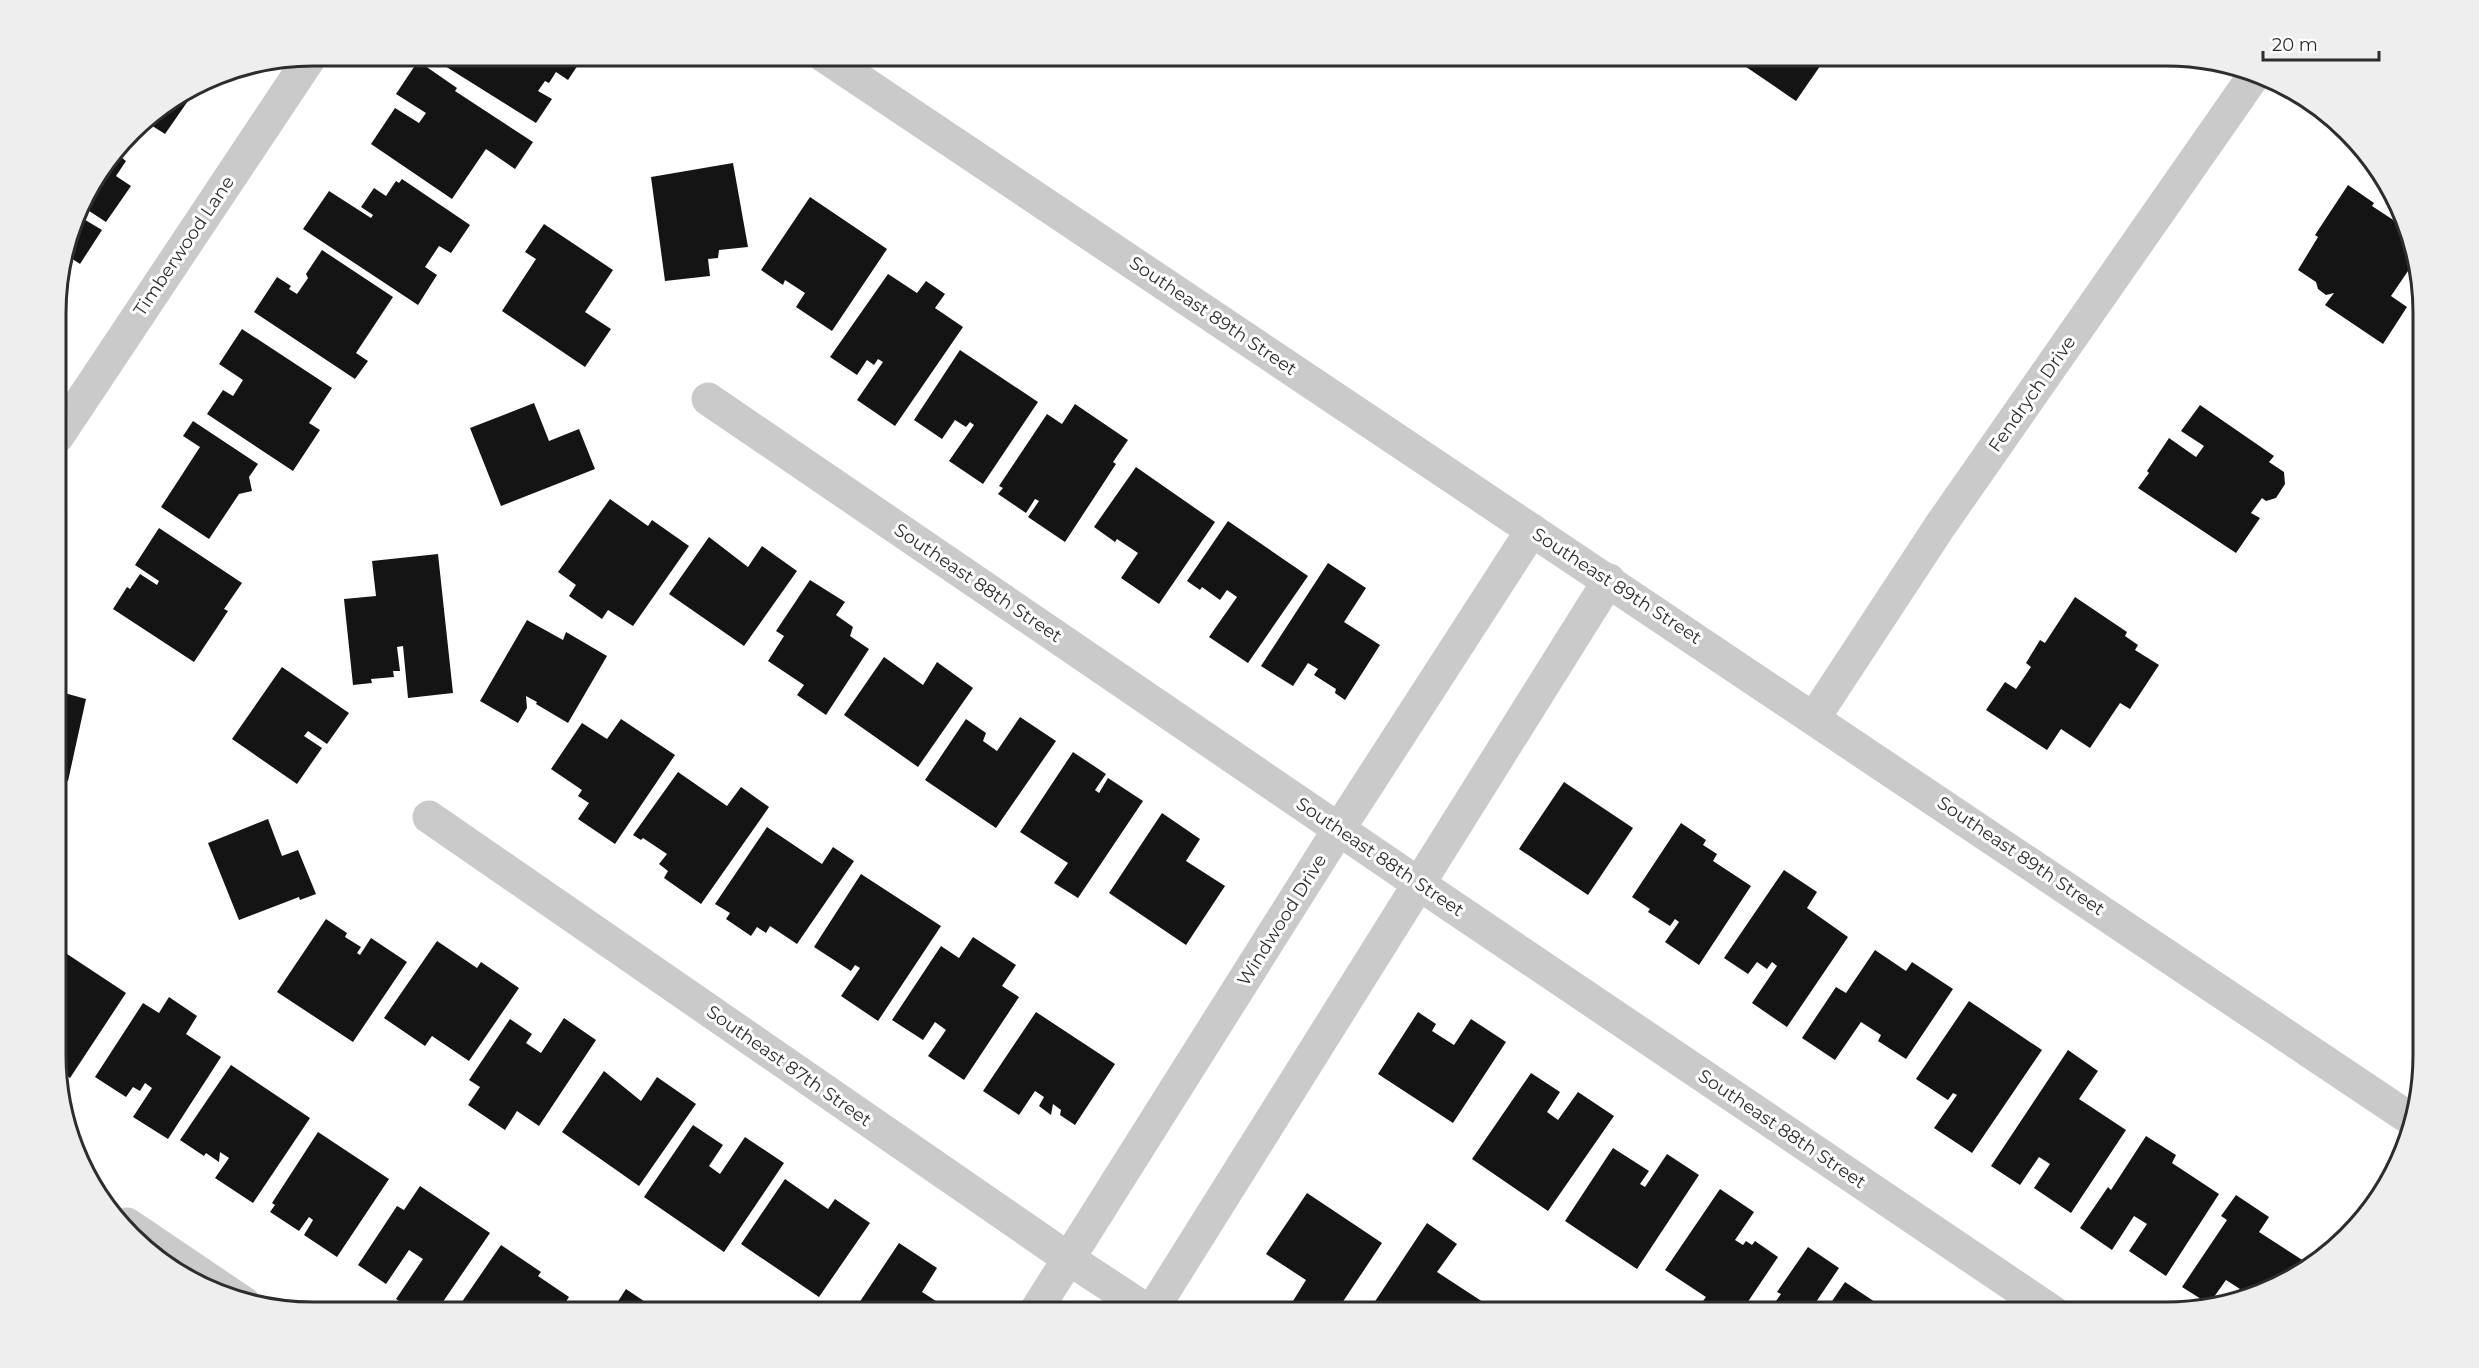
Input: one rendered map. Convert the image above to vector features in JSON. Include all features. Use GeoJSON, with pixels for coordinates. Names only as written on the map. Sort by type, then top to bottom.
{"type":"FeatureCollection","features":[{"type":"Feature","properties":{"kind":"street","name":"Southeast 89th Street"},"geometry":{"type":"LineString","coordinates":[[839,66],[2406,1116]]}},
{"type":"Feature","properties":{"kind":"street","name":"Timberwood Lane"},"geometry":{"type":"LineString","coordinates":[[66,424],[304,67]]}},
{"type":"Feature","properties":{"kind":"street","name":"Fendrych Drive"},"geometry":{"type":"LineString","coordinates":[[1814,718],[1940,526],[2250,81]]}},
{"type":"Feature","properties":{"kind":"street","name":"Southeast 88th Street"},"geometry":{"type":"LineString","coordinates":[[708,399],[1339,830],[2039,1302]]}},
{"type":"Feature","properties":{"kind":"street","name":"Windwood Drive"},"geometry":{"type":"LineString","coordinates":[[1041,1302],[1339,830],[1532,530]]}},
{"type":"Feature","properties":{"kind":"street"},"geometry":{"type":"LineString","coordinates":[[1157,1302],[1609,580]]}},
{"type":"Feature","properties":{"kind":"street","name":"Southeast 87th Street"},"geometry":{"type":"LineString","coordinates":[[429,817],[1069,1259],[1136,1302]]}},
{"type":"Feature","properties":{"kind":"street"},"geometry":{"type":"LineString","coordinates":[[144,1235],[208,1278]]}},
{"type":"Feature","properties":{"kind":"building"},"geometry":{"type":"Polygon","coordinates":[[[415,66],[425,66],[457,88],[455,91],[533,142],[515,169],[486,149],[452,199],[371,144],[395,108],[419,123],[426,113],[396,94],[415,66]]]}},
{"type":"Feature","properties":{"kind":"building"},"geometry":{"type":"Polygon","coordinates":[[[445,66],[577,66],[568,80],[556,72],[549,83],[545,81],[538,91],[552,99],[536,123],[445,66]]]}},
{"type":"Feature","properties":{"kind":"building"},"geometry":{"type":"Polygon","coordinates":[[[1745,66],[1820,66],[1796,101],[1745,66]]]}},
{"type":"Feature","properties":{"kind":"building"},"geometry":{"type":"Polygon","coordinates":[[[189,100],[165,134],[152,126],[189,100]]]}},
{"type":"Feature","properties":{"kind":"building"},"geometry":{"type":"Polygon","coordinates":[[[121,157],[126,161],[116,176],[131,186],[106,222],[88,210],[121,157]]]}},
{"type":"Feature","properties":{"kind":"building"},"geometry":{"type":"Polygon","coordinates":[[[733,163],[748,247],[719,250],[718,258],[708,259],[710,276],[665,281],[651,177],[733,163]]]}},
{"type":"Feature","properties":{"kind":"building"},"geometry":{"type":"Polygon","coordinates":[[[402,179],[470,225],[451,253],[439,246],[425,267],[437,275],[418,305],[303,229],[329,191],[371,218],[373,215],[361,207],[374,188],[386,196],[396,181],[399,183],[402,179]]]}},
{"type":"Feature","properties":{"kind":"building"},"geometry":{"type":"Polygon","coordinates":[[[2348,185],[2374,203],[2372,206],[2395,221],[2405,249],[2409,272],[2391,296],[2407,307],[2383,344],[2325,305],[2334,293],[2326,295],[2318,289],[2316,282],[2298,270],[2318,237],[2315,235],[2348,185]]]}},
{"type":"Feature","properties":{"kind":"building"},"geometry":{"type":"Polygon","coordinates":[[[810,197],[887,249],[832,331],[796,307],[805,293],[785,280],[783,285],[761,270],[810,197]]]}},
{"type":"Feature","properties":{"kind":"building"},"geometry":{"type":"Polygon","coordinates":[[[85,220],[102,230],[80,264],[72,259],[85,220]]]}},
{"type":"Feature","properties":{"kind":"building"},"geometry":{"type":"Polygon","coordinates":[[[544,224],[613,270],[585,312],[611,329],[585,367],[502,311],[536,259],[525,252],[544,224]]]}},
{"type":"Feature","properties":{"kind":"building"},"geometry":{"type":"Polygon","coordinates":[[[322,250],[393,297],[356,353],[368,361],[355,379],[254,312],[277,277],[291,286],[289,289],[297,294],[308,278],[306,274],[322,250]]]}},
{"type":"Feature","properties":{"kind":"building"},"geometry":{"type":"Polygon","coordinates":[[[888,274],[917,293],[926,281],[945,294],[935,308],[963,327],[895,426],[857,400],[883,362],[878,359],[874,365],[867,360],[857,375],[830,357],[888,274]]]}},
{"type":"Feature","properties":{"kind":"building"},"geometry":{"type":"Polygon","coordinates":[[[242,329],[332,388],[309,423],[320,430],[293,471],[207,414],[223,390],[233,396],[243,380],[219,364],[242,329]]]}},
{"type":"Feature","properties":{"kind":"building"},"geometry":{"type":"Polygon","coordinates":[[[960,350],[1038,402],[983,484],[949,461],[974,425],[970,422],[966,427],[955,420],[942,439],[914,420],[960,350]]]}},
{"type":"Feature","properties":{"kind":"building"},"geometry":{"type":"Polygon","coordinates":[[[534,403],[549,441],[579,429],[595,469],[501,506],[470,428],[534,403]]]}},
{"type":"Feature","properties":{"kind":"building"},"geometry":{"type":"Polygon","coordinates":[[[1075,404],[1128,440],[1113,462],[1116,464],[1065,542],[1028,517],[1039,501],[1035,499],[1026,513],[998,494],[1003,488],[999,486],[1047,414],[1062,424],[1075,404]]]}},
{"type":"Feature","properties":{"kind":"building"},"geometry":{"type":"Polygon","coordinates":[[[2200,405],[2274,456],[2269,462],[2284,472],[2285,484],[2276,498],[2266,501],[2262,498],[2251,513],[2260,518],[2236,553],[2138,488],[2169,438],[2196,457],[2204,446],[2181,431],[2200,405]]]}},
{"type":"Feature","properties":{"kind":"building"},"geometry":{"type":"Polygon","coordinates":[[[193,421],[258,464],[249,477],[252,491],[239,494],[209,539],[161,507],[200,447],[183,436],[193,421]]]}},
{"type":"Feature","properties":{"kind":"building"},"geometry":{"type":"Polygon","coordinates":[[[1136,467],[1215,522],[1159,604],[1121,578],[1138,553],[1117,539],[1115,542],[1094,527],[1136,467]]]}},
{"type":"Feature","properties":{"kind":"building"},"geometry":{"type":"Polygon","coordinates":[[[610,499],[648,526],[652,520],[689,546],[633,626],[608,610],[602,619],[569,596],[576,585],[558,572],[610,499]]]}},
{"type":"Feature","properties":{"kind":"building"},"geometry":{"type":"Polygon","coordinates":[[[1228,521],[1308,576],[1248,663],[1209,637],[1237,597],[1227,590],[1220,600],[1202,587],[1200,590],[1187,581],[1228,521]]]}},
{"type":"Feature","properties":{"kind":"building"},"geometry":{"type":"Polygon","coordinates":[[[159,528],[242,583],[224,609],[228,611],[194,662],[113,609],[127,587],[130,589],[140,574],[157,585],[159,581],[135,565],[159,528]]]}},
{"type":"Feature","properties":{"kind":"building"},"geometry":{"type":"Polygon","coordinates":[[[709,537],[748,567],[762,546],[797,571],[744,646],[669,594],[709,537]]]}},
{"type":"Feature","properties":{"kind":"building"},"geometry":{"type":"Polygon","coordinates":[[[438,554],[453,693],[408,698],[403,646],[397,647],[400,671],[393,671],[394,677],[371,679],[372,683],[353,685],[344,599],[376,596],[372,561],[438,554]]]}},
{"type":"Feature","properties":{"kind":"building"},"geometry":{"type":"Polygon","coordinates":[[[1328,563],[1366,588],[1344,622],[1380,645],[1345,700],[1335,693],[1336,689],[1314,675],[1318,669],[1308,663],[1293,686],[1261,666],[1328,563]]]}},
{"type":"Feature","properties":{"kind":"building"},"geometry":{"type":"Polygon","coordinates":[[[810,580],[845,602],[836,615],[853,627],[850,636],[869,649],[826,715],[797,695],[804,685],[768,661],[784,636],[776,631],[810,580]]]}},
{"type":"Feature","properties":{"kind":"building"},"geometry":{"type":"Polygon","coordinates":[[[2075,597],[2127,632],[2125,636],[2138,645],[2135,650],[2159,665],[2130,709],[2120,703],[2090,748],[2061,729],[2047,750],[1986,710],[2005,682],[2016,689],[2031,667],[2026,663],[2040,640],[2045,643],[2075,597]]]}},
{"type":"Feature","properties":{"kind":"building"},"geometry":{"type":"Polygon","coordinates":[[[527,620],[563,640],[566,632],[607,656],[568,723],[526,696],[527,708],[518,723],[480,701],[527,620]]]}},
{"type":"Feature","properties":{"kind":"building"},"geometry":{"type":"Polygon","coordinates":[[[884,657],[923,685],[937,662],[973,688],[918,767],[844,715],[884,657]]]}},
{"type":"Feature","properties":{"kind":"building"},"geometry":{"type":"Polygon","coordinates":[[[282,667],[349,713],[327,744],[308,731],[304,736],[322,748],[297,784],[232,739],[282,667]]]}},
{"type":"Feature","properties":{"kind":"building"},"geometry":{"type":"Polygon","coordinates":[[[66,693],[86,699],[68,781],[66,781],[66,693]]]}},
{"type":"Feature","properties":{"kind":"building"},"geometry":{"type":"Polygon","coordinates":[[[1020,717],[1056,741],[996,828],[925,780],[966,719],[986,733],[983,741],[997,751],[1020,717]]]}},
{"type":"Feature","properties":{"kind":"building"},"geometry":{"type":"Polygon","coordinates":[[[621,719],[675,755],[615,844],[578,819],[589,803],[578,796],[582,790],[551,769],[582,723],[607,739],[621,719]]]}},
{"type":"Feature","properties":{"kind":"building"},"geometry":{"type":"Polygon","coordinates":[[[1073,752],[1106,774],[1095,790],[1099,793],[1108,778],[1143,801],[1078,898],[1054,883],[1068,863],[1020,832],[1073,752]]]}},
{"type":"Feature","properties":{"kind":"building"},"geometry":{"type":"Polygon","coordinates":[[[678,772],[727,806],[741,787],[769,807],[701,904],[664,878],[668,871],[659,864],[667,854],[643,838],[641,840],[633,835],[678,772]]]}},
{"type":"Feature","properties":{"kind":"building"},"geometry":{"type":"Polygon","coordinates":[[[1564,782],[1633,828],[1588,895],[1519,849],[1564,782]]]}},
{"type":"Feature","properties":{"kind":"building"},"geometry":{"type":"Polygon","coordinates":[[[1162,813],[1200,839],[1186,861],[1225,886],[1186,945],[1109,893],[1162,813]]]}},
{"type":"Feature","properties":{"kind":"building"},"geometry":{"type":"Polygon","coordinates":[[[268,819],[282,856],[298,850],[316,894],[300,900],[299,897],[239,920],[208,843],[268,819]]]}},
{"type":"Feature","properties":{"kind":"building"},"geometry":{"type":"Polygon","coordinates":[[[1681,823],[1706,840],[1703,845],[1717,854],[1713,861],[1751,886],[1699,965],[1665,942],[1679,922],[1675,919],[1670,926],[1648,912],[1650,909],[1632,897],[1681,823]]]}},
{"type":"Feature","properties":{"kind":"building"},"geometry":{"type":"Polygon","coordinates":[[[767,827],[822,864],[833,847],[854,861],[797,944],[770,926],[766,933],[757,927],[751,936],[726,919],[730,913],[715,904],[767,827]]]}},
{"type":"Feature","properties":{"kind":"building"},"geometry":{"type":"Polygon","coordinates":[[[1784,870],[1817,892],[1807,908],[1848,937],[1787,1027],[1752,1003],[1777,966],[1772,962],[1767,969],[1757,962],[1748,974],[1724,958],[1784,870]]]}},
{"type":"Feature","properties":{"kind":"building"},"geometry":{"type":"Polygon","coordinates":[[[861,874],[941,926],[878,1021],[841,996],[860,968],[855,965],[851,971],[814,947],[861,874]]]}},
{"type":"Feature","properties":{"kind":"building"},"geometry":{"type":"Polygon","coordinates":[[[326,919],[347,933],[345,937],[361,947],[357,953],[360,955],[371,938],[407,962],[353,1042],[277,992],[326,919]]]}},
{"type":"Feature","properties":{"kind":"building"},"geometry":{"type":"Polygon","coordinates":[[[973,937],[1016,965],[1002,986],[1019,997],[964,1080],[928,1056],[946,1030],[935,1022],[923,1040],[892,1020],[941,946],[959,958],[973,937]]]}},
{"type":"Feature","properties":{"kind":"building"},"geometry":{"type":"Polygon","coordinates":[[[437,941],[477,968],[481,962],[519,988],[469,1061],[432,1036],[425,1046],[384,1018],[437,941]]]}},
{"type":"Feature","properties":{"kind":"building"},"geometry":{"type":"Polygon","coordinates":[[[1875,950],[1906,971],[1912,962],[1953,989],[1906,1059],[1878,1041],[1881,1035],[1861,1022],[1835,1060],[1802,1038],[1836,987],[1846,993],[1875,950]]]}},
{"type":"Feature","properties":{"kind":"building"},"geometry":{"type":"Polygon","coordinates":[[[66,953],[126,993],[70,1078],[67,1076],[66,1055],[66,953]]]}},
{"type":"Feature","properties":{"kind":"building"},"geometry":{"type":"Polygon","coordinates":[[[169,997],[197,1016],[186,1034],[221,1057],[168,1139],[133,1117],[152,1088],[145,1083],[140,1091],[133,1087],[126,1097],[95,1077],[143,1003],[159,1013],[169,997]]]}},
{"type":"Feature","properties":{"kind":"building"},"geometry":{"type":"Polygon","coordinates":[[[1969,1001],[2042,1050],[1972,1153],[1934,1128],[1957,1095],[1953,1093],[1948,1100],[1916,1079],[1969,1001]]]}},
{"type":"Feature","properties":{"kind":"building"},"geometry":{"type":"Polygon","coordinates":[[[1036,1012],[1115,1064],[1075,1125],[1060,1115],[1061,1110],[1053,1104],[1051,1115],[1039,1106],[1044,1097],[1035,1091],[1019,1115],[983,1091],[1036,1012]]]}},
{"type":"Feature","properties":{"kind":"building"},"geometry":{"type":"Polygon","coordinates":[[[1418,1012],[1436,1024],[1432,1031],[1454,1045],[1471,1019],[1506,1042],[1453,1123],[1378,1074],[1418,1012]]]}},
{"type":"Feature","properties":{"kind":"building"},"geometry":{"type":"Polygon","coordinates":[[[564,1018],[596,1040],[539,1126],[517,1111],[505,1130],[468,1105],[480,1087],[469,1080],[510,1019],[532,1034],[526,1043],[541,1053],[564,1018]]]}},
{"type":"Feature","properties":{"kind":"building"},"geometry":{"type":"Polygon","coordinates":[[[2068,1050],[2098,1071],[2079,1099],[2126,1130],[2071,1213],[2034,1188],[2050,1164],[2039,1157],[2020,1185],[1991,1166],[2068,1050]]]}},
{"type":"Feature","properties":{"kind":"building"},"geometry":{"type":"Polygon","coordinates":[[[231,1065],[310,1118],[253,1203],[215,1178],[229,1158],[220,1152],[219,1162],[206,1153],[204,1156],[180,1140],[231,1065]]]}},
{"type":"Feature","properties":{"kind":"building"},"geometry":{"type":"Polygon","coordinates":[[[604,1071],[641,1101],[657,1077],[696,1104],[639,1186],[562,1132],[604,1071]]]}},
{"type":"Feature","properties":{"kind":"building"},"geometry":{"type":"Polygon","coordinates":[[[1531,1073],[1560,1092],[1547,1112],[1558,1120],[1578,1092],[1614,1116],[1548,1211],[1472,1159],[1531,1073]]]}},
{"type":"Feature","properties":{"kind":"building"},"geometry":{"type":"Polygon","coordinates":[[[693,1125],[723,1145],[709,1166],[720,1174],[745,1137],[784,1163],[724,1252],[644,1197],[693,1125]]]}},
{"type":"Feature","properties":{"kind":"building"},"geometry":{"type":"Polygon","coordinates":[[[318,1132],[389,1179],[337,1257],[304,1235],[313,1220],[309,1217],[299,1231],[270,1212],[275,1205],[272,1203],[318,1132]]]}},
{"type":"Feature","properties":{"kind":"building"},"geometry":{"type":"Polygon","coordinates":[[[2146,1136],[2176,1155],[2172,1163],[2219,1194],[2166,1276],[2129,1251],[2147,1224],[2134,1216],[2112,1250],[2080,1228],[2108,1187],[2111,1190],[2146,1136]]]}},
{"type":"Feature","properties":{"kind":"building"},"geometry":{"type":"Polygon","coordinates":[[[1613,1148],[1649,1171],[1640,1184],[1645,1187],[1667,1154],[1699,1175],[1637,1269],[1565,1221],[1613,1148]]]}},
{"type":"Feature","properties":{"kind":"building"},"geometry":{"type":"Polygon","coordinates":[[[785,1179],[828,1209],[835,1199],[870,1223],[819,1297],[741,1244],[785,1179]]]}},
{"type":"Feature","properties":{"kind":"building"},"geometry":{"type":"Polygon","coordinates":[[[420,1186],[490,1233],[443,1302],[401,1302],[396,1299],[423,1259],[409,1250],[386,1284],[358,1265],[397,1206],[404,1210],[420,1186]]]}},
{"type":"Feature","properties":{"kind":"building"},"geometry":{"type":"Polygon","coordinates":[[[1720,1189],[1754,1212],[1735,1240],[1743,1245],[1746,1241],[1752,1245],[1755,1241],[1778,1257],[1748,1302],[1702,1302],[1706,1297],[1665,1270],[1720,1189]]]}},
{"type":"Feature","properties":{"kind":"building"},"geometry":{"type":"Polygon","coordinates":[[[1307,1193],[1382,1243],[1343,1302],[1295,1302],[1293,1301],[1306,1280],[1266,1254],[1307,1193]]]}},
{"type":"Feature","properties":{"kind":"building"},"geometry":{"type":"Polygon","coordinates":[[[2236,1195],[2269,1217],[2259,1232],[2303,1260],[2275,1277],[2239,1291],[2240,1289],[2226,1280],[2214,1297],[2202,1299],[2182,1287],[2227,1220],[2221,1216],[2236,1195]]]}},
{"type":"Feature","properties":{"kind":"building"},"geometry":{"type":"Polygon","coordinates":[[[1427,1223],[1457,1244],[1437,1272],[1483,1302],[1375,1302],[1427,1223]]]}},
{"type":"Feature","properties":{"kind":"building"},"geometry":{"type":"Polygon","coordinates":[[[899,1243],[937,1268],[922,1292],[938,1302],[860,1302],[899,1243]]]}},
{"type":"Feature","properties":{"kind":"building"},"geometry":{"type":"Polygon","coordinates":[[[501,1245],[541,1272],[538,1276],[569,1297],[566,1302],[462,1302],[501,1245]]]}},
{"type":"Feature","properties":{"kind":"building"},"geometry":{"type":"Polygon","coordinates":[[[1808,1247],[1839,1268],[1816,1302],[1775,1302],[1781,1294],[1777,1292],[1808,1247]]]}},
{"type":"Feature","properties":{"kind":"building"},"geometry":{"type":"Polygon","coordinates":[[[1845,1282],[1875,1302],[1831,1302],[1845,1282]]]}},
{"type":"Feature","properties":{"kind":"building"},"geometry":{"type":"Polygon","coordinates":[[[626,1289],[645,1302],[618,1302],[626,1289]]]}}]}
